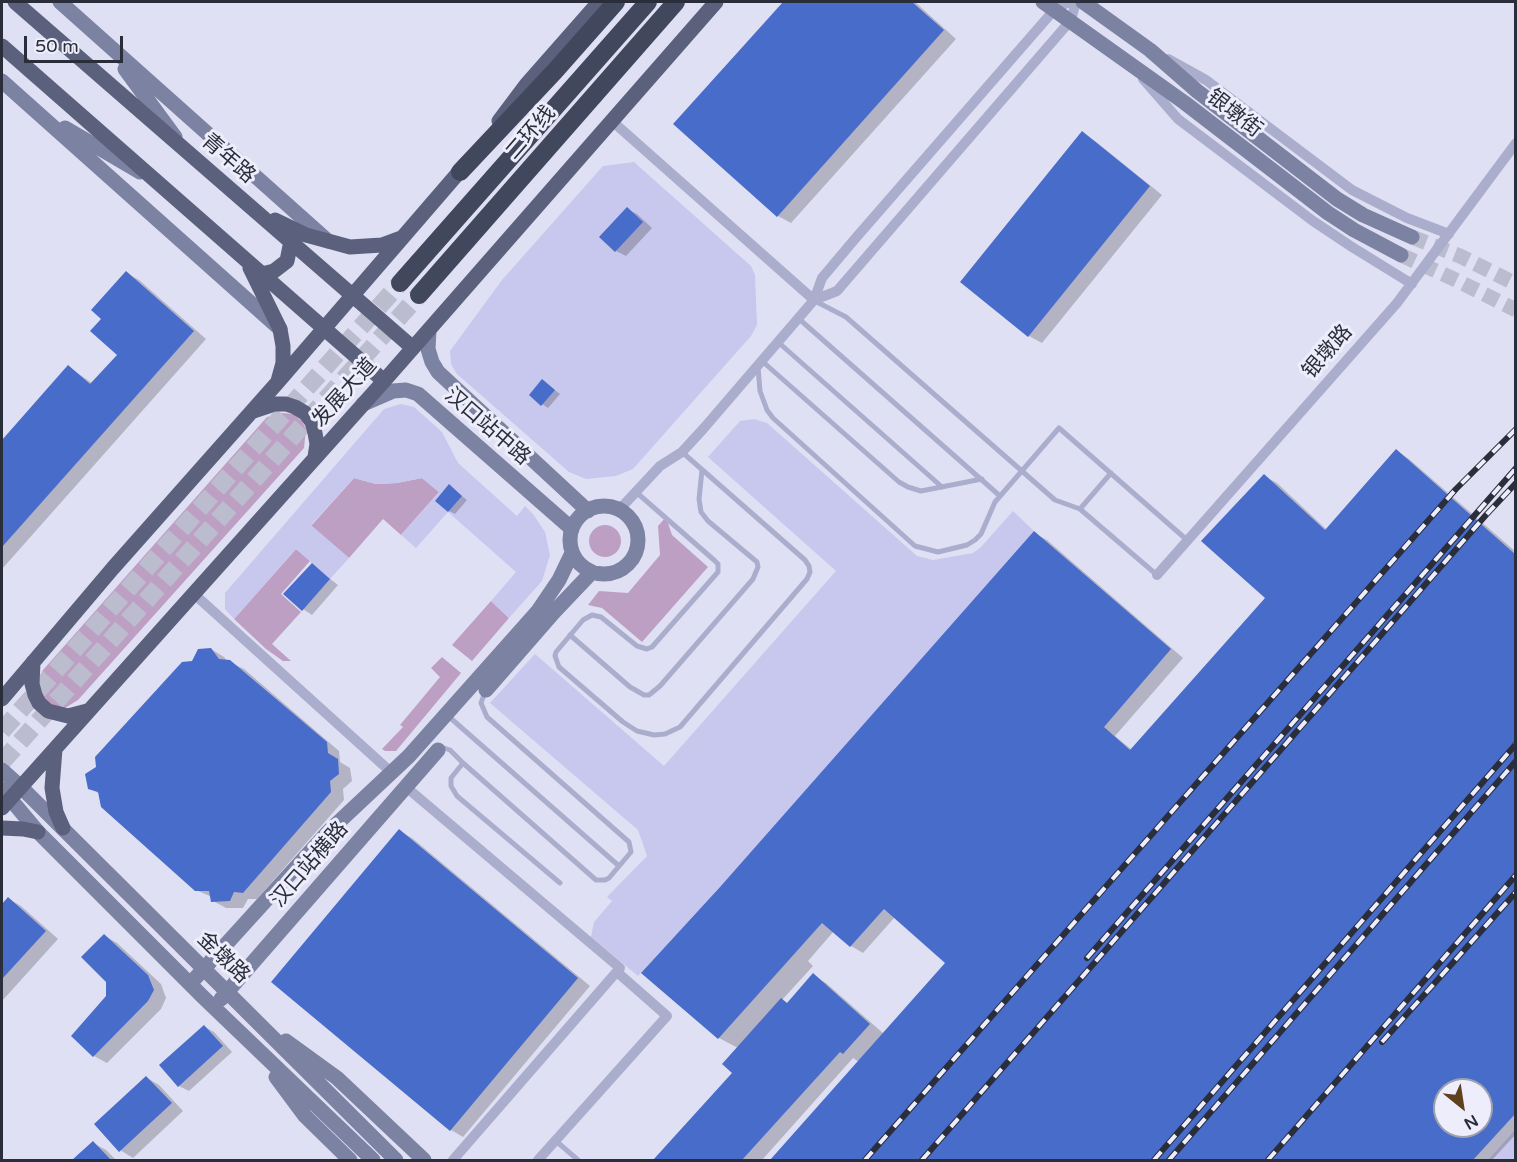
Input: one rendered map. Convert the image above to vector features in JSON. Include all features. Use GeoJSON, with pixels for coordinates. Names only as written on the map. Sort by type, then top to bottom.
{"type":"FeatureCollection","features":[{"type":"Feature","properties":{"kind":"highway"},"geometry":{"type":"LineString","coordinates":[[460,172],[616,2]]}},
{"type":"Feature","properties":{"kind":"highway","name":"二环线"},"geometry":{"type":"LineString","coordinates":[[400,283],[648,2]]}},
{"type":"Feature","properties":{"kind":"highway","name":"二环线"},"geometry":{"type":"LineString","coordinates":[[419,295],[676,2]]}},
{"type":"Feature","properties":{"kind":"main road","name":"青年路"},"geometry":{"type":"LineString","coordinates":[[15,2],[413,348]]}},
{"type":"Feature","properties":{"kind":"main road","name":"青年路"},"geometry":{"type":"LineString","coordinates":[[60,2],[328,241]]}},
{"type":"Feature","properties":{"kind":"main road"},"geometry":{"type":"LineString","coordinates":[[66,2],[76,15]]}},
{"type":"Feature","properties":{"kind":"main road"},"geometry":{"type":"LineString","coordinates":[[2,699],[113,568],[460,172],[526,85],[599,2]]}},
{"type":"Feature","properties":{"kind":"main road","name":"发展大道"},"geometry":{"type":"LineString","coordinates":[[4,799],[21,787],[384,381],[716,2]]}},
{"type":"Feature","properties":{"kind":"main road","name":"银墩街"},"geometry":{"type":"LineString","coordinates":[[1083,2],[1150,50],[1197,91],[1337,199],[1363,215],[1412,237]]}},
{"type":"Feature","properties":{"kind":"main road","name":"银墩街"},"geometry":{"type":"LineString","coordinates":[[1049,5],[1185,103],[1328,213],[1401,255]]}},
{"type":"Feature","properties":{"kind":"main road"},"geometry":{"type":"LineString","coordinates":[[107,44],[184,149]]}},
{"type":"Feature","properties":{"kind":"main road"},"geometry":{"type":"LineString","coordinates":[[2,46],[384,381]]}},
{"type":"Feature","properties":{"kind":"main road"},"geometry":{"type":"LineString","coordinates":[[2,81],[280,329]]}},
{"type":"Feature","properties":{"kind":"main road"},"geometry":{"type":"LineString","coordinates":[[36,112],[155,181]]}},
{"type":"Feature","properties":{"kind":"main road"},"geometry":{"type":"LineString","coordinates":[[256,211],[306,235],[350,247],[365,248],[382,245],[404,237]]}},
{"type":"Feature","properties":{"kind":"main road"},"geometry":{"type":"LineString","coordinates":[[262,274],[274,271],[288,261],[291,241]]}},
{"type":"Feature","properties":{"kind":"main road"},"geometry":{"type":"LineString","coordinates":[[246,260],[280,329],[283,363],[277,383]]}},
{"type":"Feature","properties":{"kind":"main road","name":"汉口站中路"},"geometry":{"type":"LineString","coordinates":[[429,330],[428,349],[438,372],[588,511]]}},
{"type":"Feature","properties":{"kind":"main road","name":"汉口站中路"},"geometry":{"type":"LineString","coordinates":[[363,404],[393,391],[406,390],[417,394],[572,529]]}},
{"type":"Feature","properties":{"kind":"main road"},"geometry":{"type":"LineString","coordinates":[[252,412],[275,404],[286,404],[295,406],[305,413],[312,422],[315,433],[317,444],[315,457]]}},
{"type":"Feature","properties":{"kind":"main road"},"geometry":{"type":"LineString","coordinates":[[603,507],[619,510],[627,516],[637,531],[637,550],[627,565],[619,571],[601,574],[584,568],[572,553],[570,545],[572,529],[581,516],[588,511],[603,507]]}},
{"type":"Feature","properties":{"kind":"main road"},"geometry":{"type":"LineString","coordinates":[[190,984],[327,833],[392,773],[538,611],[559,580],[572,553]]}},
{"type":"Feature","properties":{"kind":"main road"},"geometry":{"type":"LineString","coordinates":[[486,690],[592,572]]}},
{"type":"Feature","properties":{"kind":"main road"},"geometry":{"type":"LineString","coordinates":[[33,662],[32,684],[35,695],[39,703],[48,711],[68,716],[90,709]]}},
{"type":"Feature","properties":{"kind":"main road"},"geometry":{"type":"LineString","coordinates":[[55,749],[52,788],[56,813],[63,828]]}},
{"type":"Feature","properties":{"kind":"main road","name":"汉口站横路"},"geometry":{"type":"LineString","coordinates":[[214,1007],[438,750]]}},
{"type":"Feature","properties":{"kind":"main road","name":"金墩路"},"geometry":{"type":"LineString","coordinates":[[2,770],[256,1019],[396,1161]]}},
{"type":"Feature","properties":{"kind":"main road","name":"金墩路"},"geometry":{"type":"LineString","coordinates":[[4,799],[246,1039],[373,1161]]}},
{"type":"Feature","properties":{"kind":"main road"},"geometry":{"type":"LineString","coordinates":[[2,828],[38,832]]}},
{"type":"Feature","properties":{"kind":"main road"},"geometry":{"type":"LineString","coordinates":[[256,1019],[337,1078],[424,1161]]}},
{"type":"Feature","properties":{"kind":"main road"},"geometry":{"type":"LineString","coordinates":[[246,1039],[305,1116],[350,1161]]}},
{"type":"Feature","properties":{"kind":"street"},"geometry":{"type":"LineString","coordinates":[[619,510],[660,466],[682,452],[814,300],[822,278],[1049,5],[1069,2]]}},
{"type":"Feature","properties":{"kind":"street"},"geometry":{"type":"LineString","coordinates":[[814,300],[837,291],[1071,20],[1076,2]]}},
{"type":"Feature","properties":{"kind":"street"},"geometry":{"type":"LineString","coordinates":[[1150,50],[1206,80],[1352,190],[1407,218],[1449,234]]}},
{"type":"Feature","properties":{"kind":"street"},"geometry":{"type":"LineString","coordinates":[[1133,67],[1178,119],[1313,221],[1412,284]]}},
{"type":"Feature","properties":{"kind":"street"},"geometry":{"type":"LineString","coordinates":[[612,121],[814,300]]}},
{"type":"Feature","properties":{"kind":"street","name":"银墩路"},"geometry":{"type":"LineString","coordinates":[[1157,575],[1412,284],[1515,143]]}},
{"type":"Feature","properties":{"kind":"street"},"geometry":{"type":"LineString","coordinates":[[193,593],[392,773]]}},
{"type":"Feature","properties":{"kind":"street"},"geometry":{"type":"LineString","coordinates":[[406,787],[620,968],[453,1161]]}},
{"type":"Feature","properties":{"kind":"street"},"geometry":{"type":"LineString","coordinates":[[538,1161],[667,1016],[617,972]]}},
{"type":"Feature","properties":{"kind":"lane"},"geometry":{"type":"LineString","coordinates":[[814,300],[846,317],[1055,500],[1080,509],[1157,575]]}},
{"type":"Feature","properties":{"kind":"lane"},"geometry":{"type":"LineString","coordinates":[[798,318],[1000,496]]}},
{"type":"Feature","properties":{"kind":"lane"},"geometry":{"type":"LineString","coordinates":[[778,342],[942,487]]}},
{"type":"Feature","properties":{"kind":"lane"},"geometry":{"type":"LineString","coordinates":[[760,363],[760,391],[773,418],[915,546],[938,552],[975,540],[981,534],[991,508],[1000,496],[1059,428],[1187,541]]}},
{"type":"Feature","properties":{"kind":"lane"},"geometry":{"type":"LineString","coordinates":[[760,363],[899,482],[908,487],[921,491],[982,480]]}},
{"type":"Feature","properties":{"kind":"lane"},"geometry":{"type":"LineString","coordinates":[[636,492],[714,560],[718,564],[718,572],[656,643],[647,649],[637,646],[597,615],[588,616],[556,652],[555,660],[559,667],[630,727],[646,734],[664,734],[680,727],[807,579],[810,572],[805,560],[682,452]]}},
{"type":"Feature","properties":{"kind":"lane"},"geometry":{"type":"LineString","coordinates":[[570,635],[630,687],[644,695],[649,694],[660,686],[753,579],[758,567],[757,562],[708,521],[701,512],[699,499],[702,470]]}},
{"type":"Feature","properties":{"kind":"lane"},"geometry":{"type":"LineString","coordinates":[[1080,509],[1111,473]]}},
{"type":"Feature","properties":{"kind":"lane"},"geometry":{"type":"LineString","coordinates":[[438,750],[447,748],[596,880],[605,880],[631,852],[629,842],[487,717],[481,703],[486,690]]}},
{"type":"Feature","properties":{"kind":"lane"},"geometry":{"type":"LineString","coordinates":[[446,714],[619,866]]}},
{"type":"Feature","properties":{"kind":"lane"},"geometry":{"type":"LineString","coordinates":[[463,763],[451,778],[457,796],[560,883]]}},
{"type":"Feature","properties":{"kind":"lane"},"geometry":{"type":"LineString","coordinates":[[556,1142],[578,1161]]}},
{"type":"Feature","properties":{"kind":"shaded area"},"geometry":{"type":"Polygon","coordinates":[[[634,162],[751,266],[755,275],[757,325],[751,336],[633,469],[616,476],[586,479],[569,472],[457,374],[451,364],[450,351],[502,280],[603,166],[634,162]]]}},
{"type":"Feature","properties":{"kind":"shaded area"},"geometry":{"type":"Polygon","coordinates":[[[401,404],[414,407],[442,432],[458,463],[517,516],[525,506],[533,514],[545,532],[550,555],[542,581],[509,618],[491,601],[516,572],[448,512],[416,548],[401,535],[439,492],[422,478],[376,484],[354,478],[311,525],[349,558],[330,579],[296,549],[234,619],[225,609],[225,593],[384,409],[401,404]]]}},
{"type":"Feature","properties":{"kind":"shaded area"},"geometry":{"type":"Polygon","coordinates":[[[283,413],[293,414],[302,421],[306,429],[304,448],[78,700],[65,708],[46,703],[39,680],[43,670],[267,417],[283,413]]]}},
{"type":"Feature","properties":{"kind":"shaded area"},"geometry":{"type":"Polygon","coordinates":[[[754,419],[767,423],[917,556],[933,560],[973,553],[1013,511],[1034,531],[720,887],[638,976],[591,937],[594,922],[612,901],[607,897],[647,856],[638,830],[490,703],[535,654],[664,766],[836,571],[708,457],[740,421],[754,419]]]}},
{"type":"Feature","properties":{"kind":"shaded area"},"geometry":{"type":"Polygon","coordinates":[[[354,478],[376,484],[422,478],[439,492],[401,535],[383,519],[349,558],[311,526],[354,478]]]}},
{"type":"Feature","properties":{"kind":"shaded area"},"geometry":{"type":"Polygon","coordinates":[[[666,517],[672,535],[708,567],[642,642],[602,608],[588,605],[599,591],[628,593],[660,555],[658,526],[666,517]]]}},
{"type":"Feature","properties":{"kind":"shaded area"},"geometry":{"type":"Polygon","coordinates":[[[605,525],[616,530],[621,541],[616,552],[605,557],[594,552],[589,541],[594,530],[605,525]]]}},
{"type":"Feature","properties":{"kind":"shaded area"},"geometry":{"type":"Polygon","coordinates":[[[296,549],[310,561],[281,594],[301,612],[272,644],[291,661],[283,661],[266,649],[234,619],[296,549]]]}},
{"type":"Feature","properties":{"kind":"shaded area"},"geometry":{"type":"Polygon","coordinates":[[[491,601],[509,618],[472,661],[452,645],[491,601]]]}},
{"type":"Feature","properties":{"kind":"shaded area"},"geometry":{"type":"Polygon","coordinates":[[[442,657],[461,673],[396,751],[385,751],[382,749],[403,727],[400,725],[440,677],[431,668],[442,657]]]}},
{"type":"Feature","properties":{"kind":"shaded area"},"geometry":{"type":"Polygon","coordinates":[[[1515,1130],[1515,1160],[1488,1160],[1515,1130]]]}},
{"type":"Feature","properties":{"kind":"building"},"geometry":{"type":"Polygon","coordinates":[[[783,2],[912,2],[944,30],[777,217],[673,124],[783,2]]]}},
{"type":"Feature","properties":{"kind":"building"},"geometry":{"type":"Polygon","coordinates":[[[1082,131],[1150,186],[1028,337],[960,282],[1082,131]]]}},
{"type":"Feature","properties":{"kind":"building"},"geometry":{"type":"Polygon","coordinates":[[[627,207],[643,222],[615,252],[599,237],[627,207]]]}},
{"type":"Feature","properties":{"kind":"building"},"geometry":{"type":"Polygon","coordinates":[[[126,271],[194,331],[2,547],[2,440],[68,365],[90,384],[117,355],[90,331],[101,319],[91,310],[126,271]]]}},
{"type":"Feature","properties":{"kind":"building"},"geometry":{"type":"Polygon","coordinates":[[[542,379],[555,390],[541,406],[529,395],[542,379]]]}},
{"type":"Feature","properties":{"kind":"building"},"geometry":{"type":"Polygon","coordinates":[[[1396,449],[1516,555],[1516,1113],[1473,1160],[770,1160],[945,963],[884,909],[850,947],[822,923],[718,1039],[641,973],[720,887],[1034,531],[1171,649],[1104,727],[1130,750],[1265,598],[1201,541],[1264,474],[1325,530],[1396,449]]]}},
{"type":"Feature","properties":{"kind":"building"},"geometry":{"type":"Polygon","coordinates":[[[449,484],[462,496],[448,512],[435,501],[449,484]]]}},
{"type":"Feature","properties":{"kind":"building"},"geometry":{"type":"Polygon","coordinates":[[[312,563],[330,579],[302,611],[283,594],[312,563]]]}},
{"type":"Feature","properties":{"kind":"building"},"geometry":{"type":"Polygon","coordinates":[[[211,648],[219,659],[230,660],[327,742],[328,753],[338,759],[339,774],[330,781],[331,792],[243,893],[234,892],[230,901],[211,902],[209,891],[195,891],[101,807],[98,792],[88,789],[85,774],[96,767],[95,757],[182,662],[192,661],[198,649],[211,648]]]}},
{"type":"Feature","properties":{"kind":"building"},"geometry":{"type":"Polygon","coordinates":[[[399,829],[578,978],[450,1131],[271,982],[399,829]]]}},
{"type":"Feature","properties":{"kind":"building"},"geometry":{"type":"Polygon","coordinates":[[[8,897],[46,931],[2,979],[2,904],[8,897]]]}},
{"type":"Feature","properties":{"kind":"building"},"geometry":{"type":"Polygon","coordinates":[[[104,934],[148,975],[154,990],[148,1001],[93,1057],[71,1036],[106,996],[106,982],[81,957],[104,934]]]}},
{"type":"Feature","properties":{"kind":"building"},"geometry":{"type":"Polygon","coordinates":[[[813,973],[870,1024],[843,1054],[840,1052],[742,1160],[653,1160],[732,1073],[722,1064],[781,998],[787,1003],[813,973]]]}},
{"type":"Feature","properties":{"kind":"building"},"geometry":{"type":"Polygon","coordinates":[[[204,1025],[223,1046],[178,1087],[159,1065],[204,1025]]]}},
{"type":"Feature","properties":{"kind":"building"},"geometry":{"type":"Polygon","coordinates":[[[146,1076],[172,1103],[119,1152],[94,1124],[146,1076]]]}},
{"type":"Feature","properties":{"kind":"building"},"geometry":{"type":"Polygon","coordinates":[[[93,1141],[111,1160],[72,1160],[93,1141]]]}},
{"type":"Feature","properties":{"kind":"tunnel"},"geometry":{"type":"LineString","coordinates":[[1412,237],[1460,256],[1516,284]]}},
{"type":"Feature","properties":{"kind":"tunnel"},"geometry":{"type":"LineString","coordinates":[[1401,255],[1516,310]]}},
{"type":"Feature","properties":{"kind":"tunnel"},"geometry":{"type":"LineString","coordinates":[[2,731],[400,283]]}},
{"type":"Feature","properties":{"kind":"tunnel"},"geometry":{"type":"LineString","coordinates":[[2,762],[419,295]]}},
{"type":"Feature","properties":{"kind":"railway"},"geometry":{"type":"LineString","coordinates":[[865,1160],[1456,489],[1516,429]]}},
{"type":"Feature","properties":{"kind":"railway"},"geometry":{"type":"LineString","coordinates":[[1087,958],[1516,468]]}},
{"type":"Feature","properties":{"kind":"railway"},"geometry":{"type":"LineString","coordinates":[[922,1160],[1516,483]]}},
{"type":"Feature","properties":{"kind":"railway"},"geometry":{"type":"LineString","coordinates":[[1154,1160],[1516,744]]}},
{"type":"Feature","properties":{"kind":"railway"},"geometry":{"type":"LineString","coordinates":[[1169,1160],[1516,761]]}},
{"type":"Feature","properties":{"kind":"railway"},"geometry":{"type":"LineString","coordinates":[[1268,1160],[1516,875]]}},
{"type":"Feature","properties":{"kind":"railway"},"geometry":{"type":"LineString","coordinates":[[1382,1042],[1516,892]]}}]}
